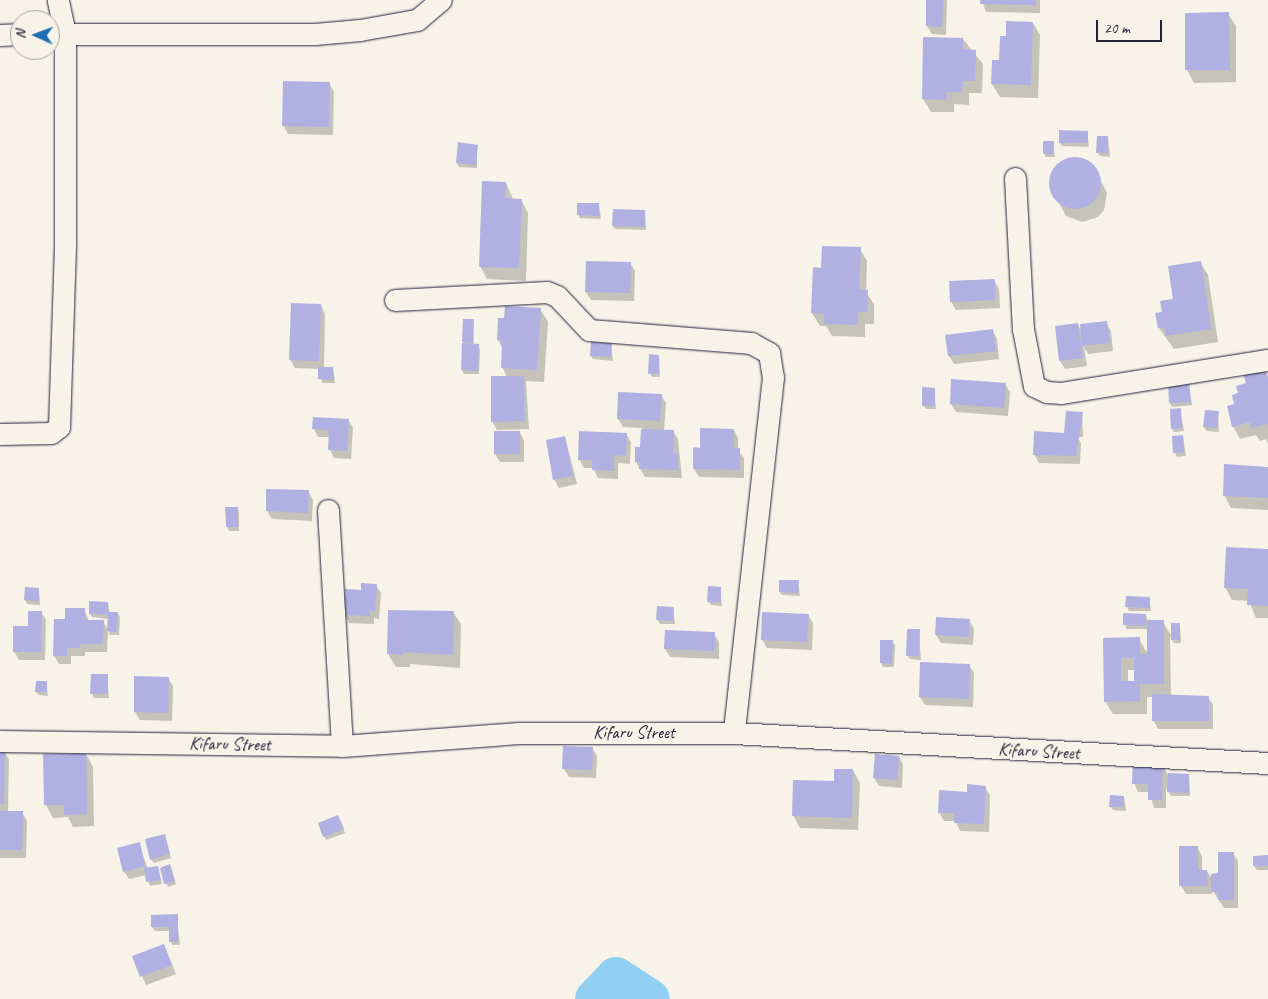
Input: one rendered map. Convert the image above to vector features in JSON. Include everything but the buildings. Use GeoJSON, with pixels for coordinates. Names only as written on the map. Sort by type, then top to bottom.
{"type":"FeatureCollection","features":[{"type":"Feature","properties":{"kind":"street"},"geometry":{"type":"LineString","coordinates":[[60,34],[315,34],[360,30],[417,20],[441,0]]}},
{"type":"Feature","properties":{"kind":"street"},"geometry":{"type":"LineString","coordinates":[[0,434],[51,433],[59,427],[65,242],[58,60]]}},
{"type":"Feature","properties":{"kind":"street"},"geometry":{"type":"LineString","coordinates":[[1015,178],[1023,329],[1034,386],[1047,392],[1062,393],[1268,360]]}},
{"type":"Feature","properties":{"kind":"street"},"geometry":{"type":"LineString","coordinates":[[395,300],[547,292],[557,296],[589,330],[751,343],[769,353],[773,377],[734,733]]}},
{"type":"Feature","properties":{"kind":"street"},"geometry":{"type":"LineString","coordinates":[[328,510],[342,746]]}},
{"type":"Feature","properties":{"kind":"street","name":"Kifaru Street"},"geometry":{"type":"LineString","coordinates":[[0,740],[342,746],[518,733],[734,733],[1268,763]]}},
{"type":"Feature","properties":{"kind":"waterway"},"geometry":{"type":"LineString","coordinates":[[595,999],[616,977],[650,999]]}}]}
